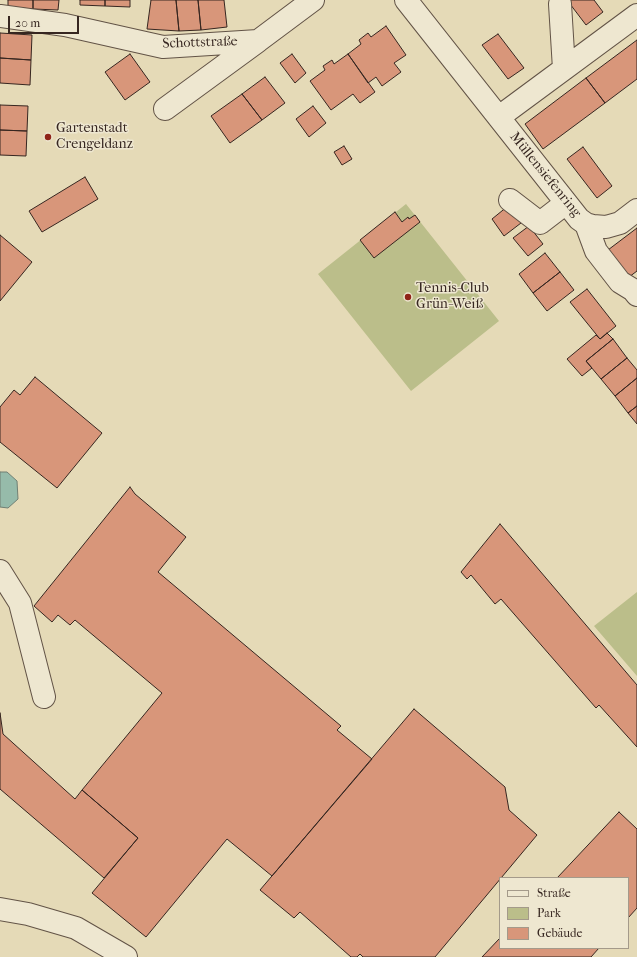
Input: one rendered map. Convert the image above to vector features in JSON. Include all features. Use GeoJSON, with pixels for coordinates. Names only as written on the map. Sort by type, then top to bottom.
{"type":"FeatureCollection","features":[{"type":"Feature","properties":{"kind":"street","name":"Schottstraße"},"geometry":{"type":"LineString","coordinates":[[165,109],[313,0]]}},
{"type":"Feature","properties":{"kind":"street","name":"Müllensiefenring"},"geometry":{"type":"LineString","coordinates":[[406,0],[579,219],[586,224],[599,227],[613,226],[620,223],[637,210]]}},
{"type":"Feature","properties":{"kind":"street"},"geometry":{"type":"LineString","coordinates":[[560,4],[564,69]]}},
{"type":"Feature","properties":{"kind":"street"},"geometry":{"type":"LineString","coordinates":[[499,117],[637,15]]}},
{"type":"Feature","properties":{"kind":"street","name":"Schottstraße"},"geometry":{"type":"LineString","coordinates":[[0,16],[65,25],[163,47],[258,41]]}},
{"type":"Feature","properties":{"kind":"street"},"geometry":{"type":"LineString","coordinates":[[510,200],[540,223],[566,203]]}},
{"type":"Feature","properties":{"kind":"street"},"geometry":{"type":"LineString","coordinates":[[586,224],[596,251],[620,282],[636,291]]}},
{"type":"Feature","properties":{"kind":"street"},"geometry":{"type":"LineString","coordinates":[[0,571],[20,604],[44,697]]}},
{"type":"Feature","properties":{"kind":"street"},"geometry":{"type":"LineString","coordinates":[[0,909],[28,914],[76,928],[126,957]]}},
{"type":"Feature","properties":{"kind":"green space","name":"Tennis-Club Grün-Weiß"},"geometry":{"type":"Polygon","coordinates":[[[406,204],[499,321],[411,391],[318,274],[406,204]]]}},
{"type":"Feature","properties":{"kind":"green space"},"geometry":{"type":"Polygon","coordinates":[[[637,592],[637,676],[594,626],[637,592]]]}},
{"type":"Feature","properties":{"kind":"shaded area"},"geometry":{"type":"Polygon","coordinates":[[[0,472],[7,472],[17,481],[18,499],[8,508],[0,507],[0,472]]]}},
{"type":"Feature","properties":{"kind":"building"},"geometry":{"type":"Polygon","coordinates":[[[8,0],[33,0],[33,9],[8,7],[8,0]]]}},
{"type":"Feature","properties":{"kind":"building"},"geometry":{"type":"Polygon","coordinates":[[[33,0],[59,0],[58,10],[33,9],[33,0]]]}},
{"type":"Feature","properties":{"kind":"building"},"geometry":{"type":"Polygon","coordinates":[[[80,0],[105,0],[105,6],[80,5],[80,0]]]}},
{"type":"Feature","properties":{"kind":"building"},"geometry":{"type":"Polygon","coordinates":[[[105,0],[130,0],[130,7],[105,6],[105,0]]]}},
{"type":"Feature","properties":{"kind":"building"},"geometry":{"type":"Polygon","coordinates":[[[151,0],[176,0],[179,31],[147,29],[151,0]]]}},
{"type":"Feature","properties":{"kind":"building"},"geometry":{"type":"Polygon","coordinates":[[[176,0],[198,0],[201,30],[179,31],[176,0]]]}},
{"type":"Feature","properties":{"kind":"building"},"geometry":{"type":"Polygon","coordinates":[[[198,0],[224,0],[227,27],[201,30],[198,0]]]}},
{"type":"Feature","properties":{"kind":"building"},"geometry":{"type":"Polygon","coordinates":[[[567,0],[594,0],[603,12],[586,25],[567,0]]]}},
{"type":"Feature","properties":{"kind":"building"},"geometry":{"type":"Polygon","coordinates":[[[386,26],[406,55],[394,63],[401,72],[382,86],[376,77],[368,83],[348,54],[361,44],[359,40],[368,33],[371,37],[386,26]]]}},
{"type":"Feature","properties":{"kind":"building"},"geometry":{"type":"Polygon","coordinates":[[[0,33],[32,35],[31,60],[0,58],[0,33]]]}},
{"type":"Feature","properties":{"kind":"building"},"geometry":{"type":"Polygon","coordinates":[[[498,34],[524,68],[508,79],[482,45],[498,34]]]}},
{"type":"Feature","properties":{"kind":"building"},"geometry":{"type":"Polygon","coordinates":[[[637,40],[637,79],[605,103],[586,78],[637,40]]]}},
{"type":"Feature","properties":{"kind":"building"},"geometry":{"type":"Polygon","coordinates":[[[130,54],[150,82],[125,100],[105,72],[130,54]]]}},
{"type":"Feature","properties":{"kind":"building"},"geometry":{"type":"Polygon","coordinates":[[[292,54],[306,73],[295,83],[280,63],[292,54]]]}},
{"type":"Feature","properties":{"kind":"building"},"geometry":{"type":"Polygon","coordinates":[[[348,54],[375,92],[360,103],[353,94],[331,110],[310,81],[325,70],[323,66],[332,60],[334,64],[348,54]]]}},
{"type":"Feature","properties":{"kind":"building"},"geometry":{"type":"Polygon","coordinates":[[[0,58],[31,60],[30,85],[0,83],[0,58]]]}},
{"type":"Feature","properties":{"kind":"building"},"geometry":{"type":"Polygon","coordinates":[[[265,77],[285,103],[262,120],[242,94],[265,77]]]}},
{"type":"Feature","properties":{"kind":"building"},"geometry":{"type":"Polygon","coordinates":[[[586,78],[605,103],[543,149],[525,124],[586,78]]]}},
{"type":"Feature","properties":{"kind":"building"},"geometry":{"type":"Polygon","coordinates":[[[242,94],[262,120],[230,143],[211,116],[242,94]]]}},
{"type":"Feature","properties":{"kind":"building"},"geometry":{"type":"Polygon","coordinates":[[[0,105],[28,106],[27,131],[0,130],[0,105]]]}},
{"type":"Feature","properties":{"kind":"building"},"geometry":{"type":"Polygon","coordinates":[[[313,106],[326,123],[309,137],[296,119],[313,106]]]}},
{"type":"Feature","properties":{"kind":"building"},"geometry":{"type":"Polygon","coordinates":[[[0,130],[27,131],[26,156],[0,155],[0,130]]]}},
{"type":"Feature","properties":{"kind":"building"},"geometry":{"type":"Polygon","coordinates":[[[344,146],[352,159],[342,165],[334,152],[344,146]]]}},
{"type":"Feature","properties":{"kind":"building"},"geometry":{"type":"Polygon","coordinates":[[[583,147],[612,186],[597,198],[567,159],[583,147]]]}},
{"type":"Feature","properties":{"kind":"building"},"geometry":{"type":"Polygon","coordinates":[[[85,177],[98,199],[42,232],[29,211],[85,177]]]}},
{"type":"Feature","properties":{"kind":"building"},"geometry":{"type":"Polygon","coordinates":[[[508,206],[521,223],[504,236],[492,219],[508,206]]]}},
{"type":"Feature","properties":{"kind":"building"},"geometry":{"type":"Polygon","coordinates":[[[395,212],[402,222],[408,217],[409,219],[415,215],[420,222],[374,258],[360,240],[395,212]]]}},
{"type":"Feature","properties":{"kind":"building"},"geometry":{"type":"Polygon","coordinates":[[[529,226],[543,244],[528,256],[513,238],[529,226]]]}},
{"type":"Feature","properties":{"kind":"building"},"geometry":{"type":"Polygon","coordinates":[[[637,228],[637,271],[625,280],[604,253],[637,228]]]}},
{"type":"Feature","properties":{"kind":"building"},"geometry":{"type":"Polygon","coordinates":[[[0,235],[32,262],[0,301],[0,235]]]}},
{"type":"Feature","properties":{"kind":"building"},"geometry":{"type":"Polygon","coordinates":[[[545,253],[560,272],[533,293],[519,274],[545,253]]]}},
{"type":"Feature","properties":{"kind":"building"},"geometry":{"type":"Polygon","coordinates":[[[560,272],[574,290],[547,311],[533,293],[560,272]]]}},
{"type":"Feature","properties":{"kind":"building"},"geometry":{"type":"Polygon","coordinates":[[[587,289],[616,326],[600,339],[570,302],[587,289]]]}},
{"type":"Feature","properties":{"kind":"building"},"geometry":{"type":"Polygon","coordinates":[[[607,333],[613,339],[586,361],[592,368],[582,376],[567,359],[596,335],[600,339],[607,333]]]}},
{"type":"Feature","properties":{"kind":"building"},"geometry":{"type":"Polygon","coordinates":[[[613,339],[627,358],[601,379],[586,361],[613,339]]]}},
{"type":"Feature","properties":{"kind":"building"},"geometry":{"type":"Polygon","coordinates":[[[627,358],[637,370],[637,378],[615,396],[601,379],[627,358]]]}},
{"type":"Feature","properties":{"kind":"building"},"geometry":{"type":"Polygon","coordinates":[[[35,377],[102,433],[57,488],[0,442],[0,407],[14,390],[20,395],[35,377]]]}},
{"type":"Feature","properties":{"kind":"building"},"geometry":{"type":"Polygon","coordinates":[[[637,378],[637,406],[628,413],[615,396],[637,378]]]}},
{"type":"Feature","properties":{"kind":"building"},"geometry":{"type":"Polygon","coordinates":[[[637,406],[637,424],[628,413],[637,406]]]}},
{"type":"Feature","properties":{"kind":"building"},"geometry":{"type":"Polygon","coordinates":[[[130,487],[135,494],[186,537],[158,572],[341,726],[337,730],[372,759],[272,876],[227,839],[146,937],[92,893],[138,838],[82,790],[162,693],[75,620],[70,625],[58,615],[52,622],[34,606],[130,487]]]}},
{"type":"Feature","properties":{"kind":"building"},"geometry":{"type":"Polygon","coordinates":[[[500,524],[637,685],[637,747],[599,705],[596,708],[501,599],[495,604],[471,575],[467,579],[461,572],[500,524]]]}},
{"type":"Feature","properties":{"kind":"building"},"geometry":{"type":"Polygon","coordinates":[[[414,709],[505,787],[509,810],[537,835],[502,877],[499,877],[499,880],[435,957],[363,957],[360,954],[357,957],[351,957],[300,912],[294,918],[260,890],[414,709]]]}},
{"type":"Feature","properties":{"kind":"building"},"geometry":{"type":"Polygon","coordinates":[[[0,713],[3,734],[75,799],[82,790],[138,838],[104,878],[0,789],[0,713]]]}},
{"type":"Feature","properties":{"kind":"building"},"geometry":{"type":"Polygon","coordinates":[[[619,812],[637,829],[637,908],[629,917],[629,877],[558,877],[619,812]]]}},
{"type":"Feature","properties":{"kind":"building"},"geometry":{"type":"Polygon","coordinates":[[[499,939],[499,949],[598,949],[591,957],[482,957],[499,939]]]}},
{"type":"Feature","properties":{"kind":"place","name":"Gartenstadt Crengeldanz"},"geometry":{"type":"Point","coordinates":[48,137]}},
{"type":"Feature","properties":{"kind":"place","name":"Tennis-Club Grün-Weiß"},"geometry":{"type":"Point","coordinates":[408,297]}}]}
